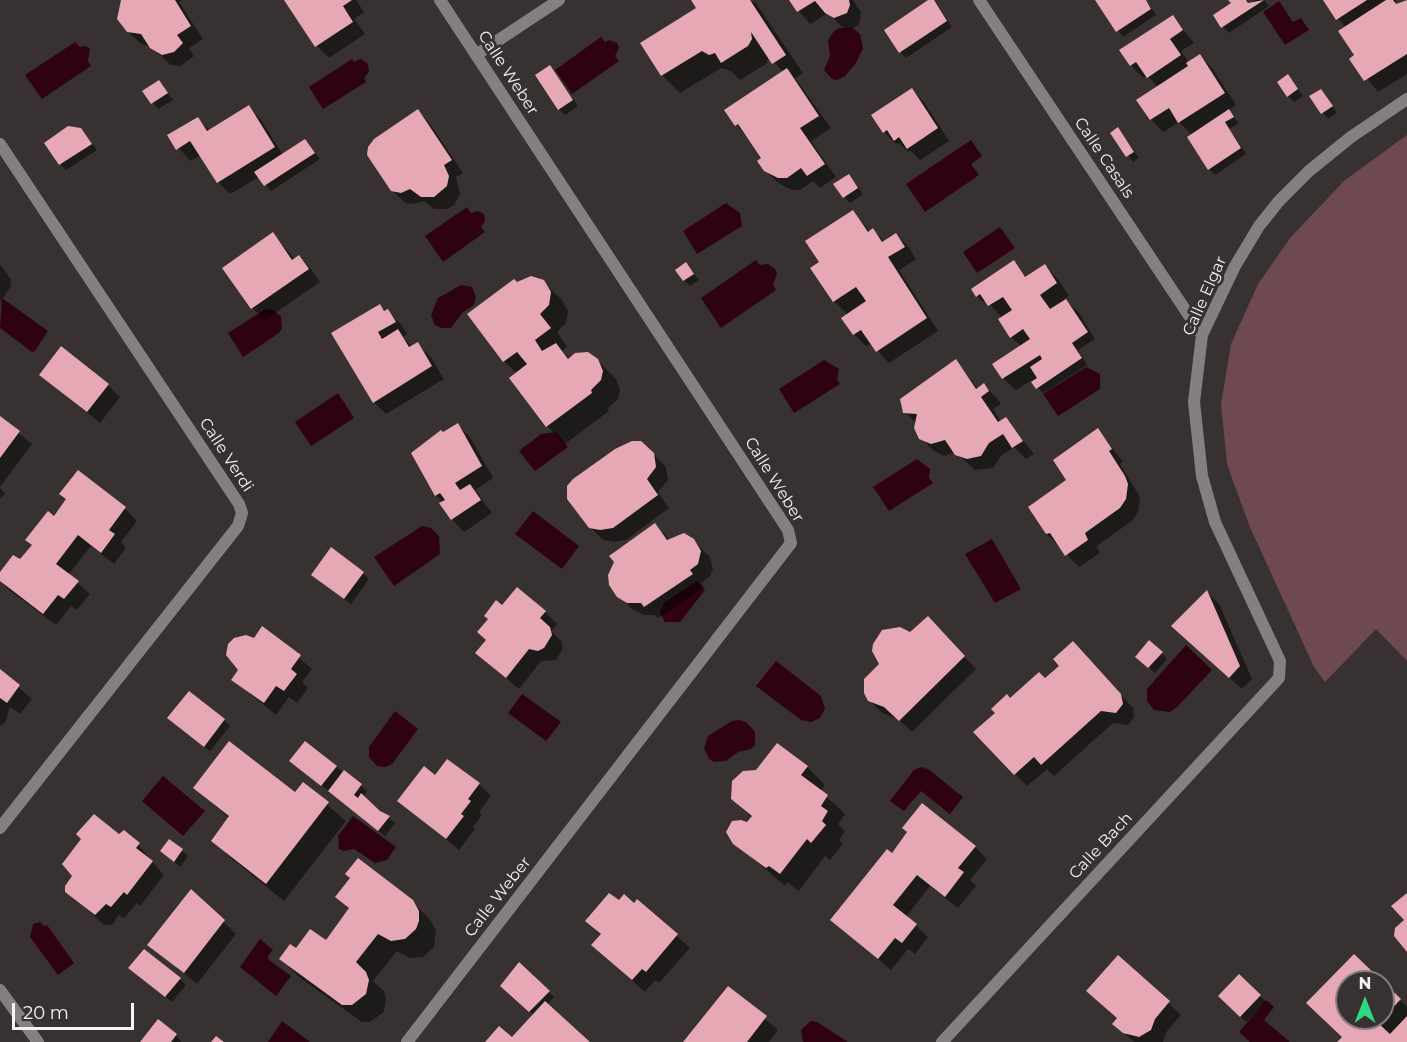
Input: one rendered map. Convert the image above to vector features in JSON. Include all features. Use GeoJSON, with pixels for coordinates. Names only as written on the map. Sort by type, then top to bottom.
{"type":"FeatureCollection","features":[{"type":"Feature","properties":{"kind":"street","name":"Calle Weber"},"geometry":{"type":"LineString","coordinates":[[407,1042],[791,543],[788,530],[440,0]]}},
{"type":"Feature","properties":{"kind":"street"},"geometry":{"type":"LineString","coordinates":[[476,55],[559,0]]}},
{"type":"Feature","properties":{"kind":"street","name":"Calle Casals"},"geometry":{"type":"LineString","coordinates":[[979,0],[1202,335]]}},
{"type":"Feature","properties":{"kind":"street","name":"Calle Elgar"},"geometry":{"type":"LineString","coordinates":[[1281,671],[1280,661],[1215,522],[1202,476],[1194,402],[1202,335],[1235,266],[1259,226],[1279,201],[1309,171],[1351,136],[1407,99]]}},
{"type":"Feature","properties":{"kind":"street","name":"Calle Verdi"},"geometry":{"type":"LineString","coordinates":[[0,144],[239,504],[242,513],[238,526],[0,828]]}},
{"type":"Feature","properties":{"kind":"street","name":"Calle Bach"},"geometry":{"type":"LineString","coordinates":[[942,1042],[1276,681],[1281,671]]}},
{"type":"Feature","properties":{"kind":"street"},"geometry":{"type":"LineString","coordinates":[[0,990],[38,1042]]}},
{"type":"Feature","properties":{"kind":"shaded area"},"geometry":{"type":"Polygon","coordinates":[[[1279,1],[1293,22],[1301,18],[1309,30],[1285,45],[1263,12],[1279,1]]]}},
{"type":"Feature","properties":{"kind":"shaded area"},"geometry":{"type":"Polygon","coordinates":[[[840,28],[853,28],[860,34],[863,48],[856,63],[845,76],[838,80],[832,79],[824,70],[830,56],[828,40],[834,31],[840,28]]]}},
{"type":"Feature","properties":{"kind":"shaded area"},"geometry":{"type":"Polygon","coordinates":[[[601,37],[605,42],[609,40],[617,43],[619,48],[615,56],[619,61],[572,94],[555,70],[601,37]]]}},
{"type":"Feature","properties":{"kind":"shaded area"},"geometry":{"type":"Polygon","coordinates":[[[75,42],[80,47],[86,46],[90,49],[88,61],[91,66],[42,99],[25,75],[75,42]]]}},
{"type":"Feature","properties":{"kind":"shaded area"},"geometry":{"type":"Polygon","coordinates":[[[352,59],[354,62],[361,59],[368,64],[369,72],[364,78],[366,82],[323,109],[309,87],[352,59]]]}},
{"type":"Feature","properties":{"kind":"shaded area"},"geometry":{"type":"Polygon","coordinates":[[[1407,135],[1407,661],[1376,629],[1325,682],[1314,667],[1249,525],[1227,464],[1221,404],[1231,344],[1258,284],[1291,237],[1344,181],[1407,135]]]}},
{"type":"Feature","properties":{"kind":"shaded area"},"geometry":{"type":"Polygon","coordinates":[[[971,140],[982,156],[971,164],[979,175],[925,212],[906,184],[971,140]]]}},
{"type":"Feature","properties":{"kind":"shaded area"},"geometry":{"type":"Polygon","coordinates":[[[726,203],[740,213],[742,226],[697,254],[683,231],[726,203]]]}},
{"type":"Feature","properties":{"kind":"shaded area"},"geometry":{"type":"Polygon","coordinates":[[[467,207],[471,213],[478,211],[484,214],[485,221],[481,227],[485,232],[443,262],[425,236],[467,207]]]}},
{"type":"Feature","properties":{"kind":"shaded area"},"geometry":{"type":"Polygon","coordinates":[[[1000,227],[1015,248],[977,273],[963,252],[1000,227]]]}},
{"type":"Feature","properties":{"kind":"shaded area"},"geometry":{"type":"Polygon","coordinates":[[[756,260],[760,265],[768,264],[775,269],[777,274],[773,284],[776,290],[721,328],[701,298],[756,260]]]}},
{"type":"Feature","properties":{"kind":"shaded area"},"geometry":{"type":"Polygon","coordinates":[[[461,285],[472,287],[476,297],[474,305],[462,313],[451,328],[435,325],[431,315],[438,298],[461,285]]]}},
{"type":"Feature","properties":{"kind":"shaded area"},"geometry":{"type":"Polygon","coordinates":[[[2,298],[48,331],[35,351],[32,352],[0,328],[2,298]]]}},
{"type":"Feature","properties":{"kind":"shaded area"},"geometry":{"type":"Polygon","coordinates":[[[271,309],[281,316],[282,328],[279,333],[243,357],[228,333],[264,310],[271,309]]]}},
{"type":"Feature","properties":{"kind":"shaded area"},"geometry":{"type":"Polygon","coordinates":[[[824,360],[839,369],[837,380],[840,384],[794,413],[779,389],[824,360]]]}},
{"type":"Feature","properties":{"kind":"shaded area"},"geometry":{"type":"Polygon","coordinates":[[[1086,367],[1100,374],[1100,389],[1058,416],[1043,394],[1086,367]]]}},
{"type":"Feature","properties":{"kind":"shaded area"},"geometry":{"type":"Polygon","coordinates":[[[338,393],[354,418],[311,446],[295,422],[338,393]]]}},
{"type":"Feature","properties":{"kind":"shaded area"},"geometry":{"type":"Polygon","coordinates":[[[556,432],[568,447],[535,471],[519,451],[541,434],[556,432]]]}},
{"type":"Feature","properties":{"kind":"shaded area"},"geometry":{"type":"Polygon","coordinates":[[[917,459],[930,469],[929,478],[933,483],[889,511],[873,487],[917,459]]]}},
{"type":"Feature","properties":{"kind":"shaded area"},"geometry":{"type":"Polygon","coordinates":[[[533,511],[579,546],[562,569],[515,534],[533,511]]]}},
{"type":"Feature","properties":{"kind":"shaded area"},"geometry":{"type":"Polygon","coordinates":[[[422,526],[431,528],[439,536],[440,554],[394,586],[374,557],[422,526]]]}},
{"type":"Feature","properties":{"kind":"shaded area"},"geometry":{"type":"Polygon","coordinates":[[[992,539],[1021,589],[995,603],[965,554],[992,539]]]}},
{"type":"Feature","properties":{"kind":"shaded area"},"geometry":{"type":"Polygon","coordinates":[[[697,581],[705,590],[680,622],[665,622],[660,613],[664,603],[697,581]]]}},
{"type":"Feature","properties":{"kind":"shaded area"},"geometry":{"type":"Polygon","coordinates":[[[1186,645],[1212,670],[1170,712],[1154,710],[1147,701],[1147,689],[1186,645]]]}},
{"type":"Feature","properties":{"kind":"shaded area"},"geometry":{"type":"Polygon","coordinates":[[[776,661],[821,696],[825,709],[820,718],[811,722],[801,720],[756,686],[776,661]]]}},
{"type":"Feature","properties":{"kind":"shaded area"},"geometry":{"type":"Polygon","coordinates":[[[522,694],[561,722],[546,741],[508,713],[522,694]]]}},
{"type":"Feature","properties":{"kind":"shaded area"},"geometry":{"type":"Polygon","coordinates":[[[395,711],[418,729],[392,764],[385,767],[377,766],[369,757],[369,747],[395,711]]]}},
{"type":"Feature","properties":{"kind":"shaded area"},"geometry":{"type":"Polygon","coordinates":[[[732,721],[746,722],[755,732],[755,745],[751,749],[738,752],[726,761],[714,762],[709,759],[704,748],[708,736],[732,721]]]}},
{"type":"Feature","properties":{"kind":"shaded area"},"geometry":{"type":"Polygon","coordinates":[[[921,767],[928,769],[963,797],[950,814],[921,791],[904,811],[890,801],[914,770],[921,767]]]}},
{"type":"Feature","properties":{"kind":"shaded area"},"geometry":{"type":"Polygon","coordinates":[[[163,776],[205,811],[183,836],[142,801],[163,776]]]}},
{"type":"Feature","properties":{"kind":"shaded area"},"geometry":{"type":"Polygon","coordinates":[[[353,816],[396,847],[387,860],[375,863],[354,849],[344,851],[339,849],[338,836],[353,816]]]}},
{"type":"Feature","properties":{"kind":"shaded area"},"geometry":{"type":"Polygon","coordinates":[[[40,922],[44,926],[47,925],[74,963],[58,975],[30,937],[33,924],[40,922]]]}},
{"type":"Feature","properties":{"kind":"shaded area"},"geometry":{"type":"Polygon","coordinates":[[[260,939],[273,950],[268,956],[269,960],[291,976],[276,996],[240,967],[260,939]]]}},
{"type":"Feature","properties":{"kind":"shaded area"},"geometry":{"type":"Polygon","coordinates":[[[1266,1000],[1274,1007],[1264,1020],[1290,1042],[1250,1042],[1239,1032],[1266,1000]]]}},
{"type":"Feature","properties":{"kind":"shaded area"},"geometry":{"type":"Polygon","coordinates":[[[282,1021],[310,1042],[268,1042],[282,1021]]]}},
{"type":"Feature","properties":{"kind":"shaded area"},"geometry":{"type":"Polygon","coordinates":[[[811,1021],[817,1022],[848,1042],[803,1042],[801,1030],[811,1021]]]}},
{"type":"Feature","properties":{"kind":"building"},"geometry":{"type":"Polygon","coordinates":[[[121,0],[175,0],[191,26],[177,35],[183,43],[174,52],[162,55],[150,48],[141,34],[127,32],[117,19],[121,0]]]}},
{"type":"Feature","properties":{"kind":"building"},"geometry":{"type":"Polygon","coordinates":[[[284,0],[352,0],[343,6],[353,22],[315,47],[284,0]]]}},
{"type":"Feature","properties":{"kind":"building"},"geometry":{"type":"Polygon","coordinates":[[[691,0],[750,0],[786,55],[772,64],[751,32],[752,39],[748,46],[721,63],[715,53],[709,55],[702,51],[661,76],[640,43],[696,8],[691,0]]]}},
{"type":"Feature","properties":{"kind":"building"},"geometry":{"type":"Polygon","coordinates":[[[789,0],[849,0],[850,5],[847,13],[834,18],[825,13],[815,1],[797,12],[789,0]]]}},
{"type":"Feature","properties":{"kind":"building"},"geometry":{"type":"Polygon","coordinates":[[[928,0],[934,0],[947,21],[899,53],[884,30],[928,0]]]}},
{"type":"Feature","properties":{"kind":"building"},"geometry":{"type":"Polygon","coordinates":[[[1095,0],[1146,0],[1151,9],[1116,32],[1095,0]]]}},
{"type":"Feature","properties":{"kind":"building"},"geometry":{"type":"Polygon","coordinates":[[[1228,0],[1246,0],[1248,3],[1264,0],[1221,28],[1213,15],[1231,3],[1228,0]]]}},
{"type":"Feature","properties":{"kind":"building"},"geometry":{"type":"Polygon","coordinates":[[[1323,0],[1367,0],[1336,20],[1323,0]]]}},
{"type":"Feature","properties":{"kind":"building"},"geometry":{"type":"Polygon","coordinates":[[[1386,0],[1393,0],[1396,4],[1407,0],[1407,54],[1364,81],[1349,59],[1354,55],[1338,31],[1386,0]]]}},
{"type":"Feature","properties":{"kind":"building"},"geometry":{"type":"Polygon","coordinates":[[[1173,15],[1183,30],[1170,39],[1181,55],[1147,78],[1136,62],[1130,66],[1119,50],[1173,15]]]}},
{"type":"Feature","properties":{"kind":"building"},"geometry":{"type":"Polygon","coordinates":[[[1200,54],[1225,93],[1178,123],[1169,108],[1150,120],[1136,100],[1188,66],[1186,63],[1200,54]]]}},
{"type":"Feature","properties":{"kind":"building"},"geometry":{"type":"Polygon","coordinates":[[[550,65],[573,100],[558,110],[535,75],[550,65]]]}},
{"type":"Feature","properties":{"kind":"building"},"geometry":{"type":"Polygon","coordinates":[[[787,68],[819,116],[800,128],[825,164],[807,176],[801,168],[787,178],[778,178],[764,171],[757,161],[761,158],[738,124],[735,126],[724,110],[787,68]]]}},
{"type":"Feature","properties":{"kind":"building"},"geometry":{"type":"Polygon","coordinates":[[[1288,74],[1298,89],[1287,97],[1277,82],[1288,74]]]}},
{"type":"Feature","properties":{"kind":"building"},"geometry":{"type":"Polygon","coordinates":[[[159,80],[168,93],[151,104],[142,91],[159,80]]]}},
{"type":"Feature","properties":{"kind":"building"},"geometry":{"type":"Polygon","coordinates":[[[912,88],[938,128],[907,149],[899,137],[894,141],[887,130],[883,133],[871,115],[912,88]]]}},
{"type":"Feature","properties":{"kind":"building"},"geometry":{"type":"Polygon","coordinates":[[[1321,89],[1333,106],[1321,114],[1309,96],[1321,89]]]}},
{"type":"Feature","properties":{"kind":"building"},"geometry":{"type":"Polygon","coordinates":[[[249,105],[275,147],[217,183],[190,141],[176,150],[167,135],[198,117],[207,131],[249,105]]]}},
{"type":"Feature","properties":{"kind":"building"},"geometry":{"type":"Polygon","coordinates":[[[418,109],[452,160],[444,165],[449,176],[447,186],[434,197],[421,197],[410,189],[401,193],[391,191],[367,155],[368,147],[374,139],[418,109]]]}},
{"type":"Feature","properties":{"kind":"building"},"geometry":{"type":"Polygon","coordinates":[[[1229,109],[1234,117],[1225,122],[1241,148],[1208,170],[1187,137],[1229,109]]]}},
{"type":"Feature","properties":{"kind":"building"},"geometry":{"type":"Polygon","coordinates":[[[68,126],[81,128],[92,144],[59,165],[44,143],[68,126]]]}},
{"type":"Feature","properties":{"kind":"building"},"geometry":{"type":"Polygon","coordinates":[[[1118,127],[1134,152],[1126,157],[1110,133],[1118,127]]]}},
{"type":"Feature","properties":{"kind":"building"},"geometry":{"type":"Polygon","coordinates":[[[305,139],[315,153],[264,186],[254,172],[305,139]]]}},
{"type":"Feature","properties":{"kind":"building"},"geometry":{"type":"Polygon","coordinates":[[[849,174],[858,188],[843,198],[833,184],[849,174]]]}},
{"type":"Feature","properties":{"kind":"building"},"geometry":{"type":"Polygon","coordinates":[[[853,210],[868,232],[873,228],[882,242],[896,233],[905,247],[888,257],[927,318],[876,352],[861,330],[853,335],[841,318],[866,301],[856,287],[833,302],[810,268],[819,262],[805,241],[853,210]]]}},
{"type":"Feature","properties":{"kind":"building"},"geometry":{"type":"Polygon","coordinates":[[[273,232],[292,260],[299,255],[309,269],[251,309],[222,268],[273,232]]]}},
{"type":"Feature","properties":{"kind":"building"},"geometry":{"type":"Polygon","coordinates":[[[1014,260],[1025,277],[1045,264],[1057,283],[1040,295],[1050,309],[1066,299],[1088,332],[1072,343],[1082,358],[1036,389],[1031,382],[1037,378],[1030,367],[1042,359],[1040,355],[1002,379],[992,364],[1030,339],[1023,329],[1010,338],[998,319],[1012,310],[1003,297],[988,306],[980,294],[976,297],[971,289],[1014,260]]]}},
{"type":"Feature","properties":{"kind":"building"},"geometry":{"type":"Polygon","coordinates":[[[686,262],[694,274],[683,281],[675,270],[686,262]]]}},
{"type":"Feature","properties":{"kind":"building"},"geometry":{"type":"Polygon","coordinates":[[[531,276],[544,280],[551,292],[549,305],[540,314],[551,328],[535,340],[542,351],[556,343],[568,359],[575,353],[588,352],[598,359],[603,371],[601,380],[591,390],[592,393],[546,427],[509,378],[527,364],[517,352],[503,362],[467,314],[514,279],[517,282],[531,276]]]}},
{"type":"Feature","properties":{"kind":"building"},"geometry":{"type":"Polygon","coordinates":[[[380,304],[384,311],[388,309],[396,322],[378,332],[382,339],[398,329],[409,347],[418,342],[432,366],[373,403],[331,333],[380,304]]]}},
{"type":"Feature","properties":{"kind":"building"},"geometry":{"type":"Polygon","coordinates":[[[61,346],[109,384],[87,412],[39,375],[61,346]]]}},
{"type":"Feature","properties":{"kind":"building"},"geometry":{"type":"Polygon","coordinates":[[[956,359],[976,389],[984,383],[989,391],[981,397],[998,422],[1006,417],[1023,441],[1012,448],[1003,434],[989,443],[981,456],[967,459],[955,455],[945,440],[931,444],[919,439],[914,428],[917,414],[903,413],[900,399],[956,359]]]}},
{"type":"Feature","properties":{"kind":"building"},"geometry":{"type":"Polygon","coordinates":[[[0,416],[20,431],[0,458],[0,416]]]}},
{"type":"Feature","properties":{"kind":"building"},"geometry":{"type":"Polygon","coordinates":[[[458,423],[482,466],[455,483],[460,490],[470,484],[481,500],[451,520],[439,503],[445,500],[440,493],[435,496],[411,453],[441,430],[443,432],[458,423]]]}},
{"type":"Feature","properties":{"kind":"building"},"geometry":{"type":"Polygon","coordinates":[[[1098,428],[1112,449],[1109,451],[1125,476],[1128,484],[1126,499],[1120,508],[1085,533],[1088,540],[1065,556],[1050,533],[1046,534],[1028,507],[1066,480],[1053,460],[1098,428]]]}},
{"type":"Feature","properties":{"kind":"building"},"geometry":{"type":"Polygon","coordinates":[[[632,441],[641,441],[654,453],[656,467],[647,479],[658,495],[613,528],[600,530],[589,528],[567,499],[567,486],[573,479],[615,449],[632,441]]]}},
{"type":"Feature","properties":{"kind":"building"},"geometry":{"type":"Polygon","coordinates":[[[78,470],[126,507],[109,530],[115,534],[101,553],[78,535],[56,564],[79,581],[64,599],[58,595],[43,614],[0,581],[0,572],[13,555],[20,559],[32,545],[25,540],[48,511],[54,516],[66,499],[59,494],[78,470]]]}},
{"type":"Feature","properties":{"kind":"building"},"geometry":{"type":"Polygon","coordinates":[[[655,523],[667,540],[684,533],[694,539],[701,551],[698,564],[690,570],[693,574],[644,607],[641,603],[627,603],[617,597],[609,585],[608,575],[614,562],[609,556],[655,523]]]}},
{"type":"Feature","properties":{"kind":"building"},"geometry":{"type":"Polygon","coordinates":[[[331,547],[364,572],[344,599],[311,575],[331,547]]]}},
{"type":"Feature","properties":{"kind":"building"},"geometry":{"type":"Polygon","coordinates":[[[517,587],[546,611],[540,618],[550,627],[552,635],[544,648],[538,651],[529,649],[506,678],[475,653],[486,640],[477,632],[488,619],[484,616],[496,600],[502,605],[517,587]]]}},
{"type":"Feature","properties":{"kind":"building"},"geometry":{"type":"Polygon","coordinates":[[[1207,590],[1240,666],[1229,678],[1171,626],[1207,590]]]}},
{"type":"Feature","properties":{"kind":"building"},"geometry":{"type":"Polygon","coordinates":[[[928,616],[965,656],[899,721],[884,707],[868,701],[864,693],[864,679],[879,664],[872,651],[873,644],[882,630],[900,627],[910,632],[928,616]]]}},
{"type":"Feature","properties":{"kind":"building"},"geometry":{"type":"Polygon","coordinates":[[[262,626],[301,655],[291,669],[297,674],[284,691],[276,686],[264,703],[231,680],[238,670],[226,655],[228,644],[234,638],[246,635],[254,638],[262,626]]]}},
{"type":"Feature","properties":{"kind":"building"},"geometry":{"type":"Polygon","coordinates":[[[1149,640],[1163,652],[1148,668],[1135,657],[1149,640]]]}},
{"type":"Feature","properties":{"kind":"building"},"geometry":{"type":"Polygon","coordinates":[[[1073,641],[1121,694],[1123,704],[1116,713],[1101,711],[1041,765],[1034,757],[1014,775],[973,732],[995,713],[991,709],[1007,694],[1010,698],[1039,672],[1045,678],[1059,666],[1053,659],[1073,641]]]}},
{"type":"Feature","properties":{"kind":"building"},"geometry":{"type":"Polygon","coordinates":[[[0,669],[20,685],[7,703],[0,698],[0,669]]]}},
{"type":"Feature","properties":{"kind":"building"},"geometry":{"type":"Polygon","coordinates":[[[189,691],[225,719],[204,747],[167,718],[189,691]]]}},
{"type":"Feature","properties":{"kind":"building"},"geometry":{"type":"Polygon","coordinates":[[[229,741],[295,792],[303,782],[329,802],[266,884],[211,841],[229,816],[193,788],[229,741]]]}},
{"type":"Feature","properties":{"kind":"building"},"geometry":{"type":"Polygon","coordinates":[[[305,741],[337,766],[321,786],[289,761],[305,741]]]}},
{"type":"Feature","properties":{"kind":"building"},"geometry":{"type":"Polygon","coordinates":[[[777,743],[808,766],[801,775],[828,795],[821,806],[828,811],[822,821],[826,825],[811,843],[807,839],[780,874],[769,866],[766,868],[733,844],[726,832],[732,821],[747,822],[752,816],[731,799],[732,781],[743,771],[756,770],[777,743]]]}},
{"type":"Feature","properties":{"kind":"building"},"geometry":{"type":"Polygon","coordinates":[[[447,759],[480,783],[468,799],[471,801],[461,814],[464,816],[446,839],[397,801],[424,766],[435,775],[447,759]]]}},
{"type":"Feature","properties":{"kind":"building"},"geometry":{"type":"Polygon","coordinates":[[[344,770],[362,784],[354,795],[358,798],[361,793],[380,811],[390,816],[378,831],[328,791],[344,770]]]}},
{"type":"Feature","properties":{"kind":"building"},"geometry":{"type":"Polygon","coordinates":[[[922,803],[976,846],[958,868],[964,872],[945,897],[917,875],[893,905],[917,924],[902,943],[895,938],[878,959],[830,920],[887,849],[892,853],[907,832],[902,828],[922,803]]]}},
{"type":"Feature","properties":{"kind":"building"},"geometry":{"type":"Polygon","coordinates":[[[94,814],[119,834],[124,830],[140,843],[136,848],[153,861],[127,895],[124,892],[111,907],[106,904],[95,915],[65,892],[65,886],[72,876],[62,864],[81,839],[76,834],[94,814]]]}},
{"type":"Feature","properties":{"kind":"building"},"geometry":{"type":"Polygon","coordinates":[[[169,839],[183,849],[174,862],[160,851],[169,839]]]}},
{"type":"Feature","properties":{"kind":"building"},"geometry":{"type":"Polygon","coordinates":[[[358,858],[413,900],[419,911],[419,921],[416,929],[405,939],[391,941],[378,934],[356,962],[366,972],[369,980],[366,994],[352,1005],[342,1005],[279,959],[290,944],[296,948],[310,929],[326,940],[349,908],[335,897],[350,878],[345,874],[358,858]]]}},
{"type":"Feature","properties":{"kind":"building"},"geometry":{"type":"Polygon","coordinates":[[[191,889],[225,920],[184,973],[147,945],[191,889]]]}},
{"type":"Feature","properties":{"kind":"building"},"geometry":{"type":"Polygon","coordinates":[[[609,893],[619,900],[624,894],[634,903],[637,899],[678,934],[646,972],[642,969],[632,980],[591,945],[601,934],[585,921],[609,893]]]}},
{"type":"Feature","properties":{"kind":"building"},"geometry":{"type":"Polygon","coordinates":[[[1407,893],[1407,952],[1394,936],[1395,928],[1404,920],[1391,906],[1407,893]]]}},
{"type":"Feature","properties":{"kind":"building"},"geometry":{"type":"Polygon","coordinates":[[[144,949],[181,978],[165,997],[128,968],[144,949]]]}},
{"type":"Feature","properties":{"kind":"building"},"geometry":{"type":"Polygon","coordinates":[[[1354,954],[1371,970],[1338,970],[1354,954]]]}},
{"type":"Feature","properties":{"kind":"building"},"geometry":{"type":"Polygon","coordinates":[[[1118,955],[1170,1001],[1155,1019],[1151,1030],[1139,1037],[1123,1033],[1112,1024],[1117,1018],[1086,991],[1118,955]]]}},
{"type":"Feature","properties":{"kind":"building"},"geometry":{"type":"Polygon","coordinates":[[[519,962],[550,991],[529,1012],[500,986],[519,962]]]}},
{"type":"Feature","properties":{"kind":"building"},"geometry":{"type":"Polygon","coordinates":[[[1335,973],[1335,1030],[1386,1030],[1390,1034],[1407,1016],[1407,1042],[1337,1042],[1342,1037],[1306,1003],[1335,973]]]}},
{"type":"Feature","properties":{"kind":"building"},"geometry":{"type":"Polygon","coordinates":[[[1239,974],[1261,995],[1240,1017],[1218,996],[1239,974]]]}},
{"type":"Feature","properties":{"kind":"building"},"geometry":{"type":"Polygon","coordinates":[[[728,986],[767,1016],[747,1042],[683,1042],[728,986]]]}},
{"type":"Feature","properties":{"kind":"building"},"geometry":{"type":"Polygon","coordinates":[[[1395,993],[1401,999],[1395,1005],[1395,993]]]}},
{"type":"Feature","properties":{"kind":"building"},"geometry":{"type":"Polygon","coordinates":[[[545,1001],[590,1042],[485,1042],[499,1026],[512,1037],[545,1001]]]}},
{"type":"Feature","properties":{"kind":"building"},"geometry":{"type":"Polygon","coordinates":[[[158,1019],[177,1034],[171,1042],[140,1042],[158,1019]]]}},
{"type":"Feature","properties":{"kind":"building"},"geometry":{"type":"Polygon","coordinates":[[[216,1036],[224,1042],[211,1042],[216,1036]]]}}]}
